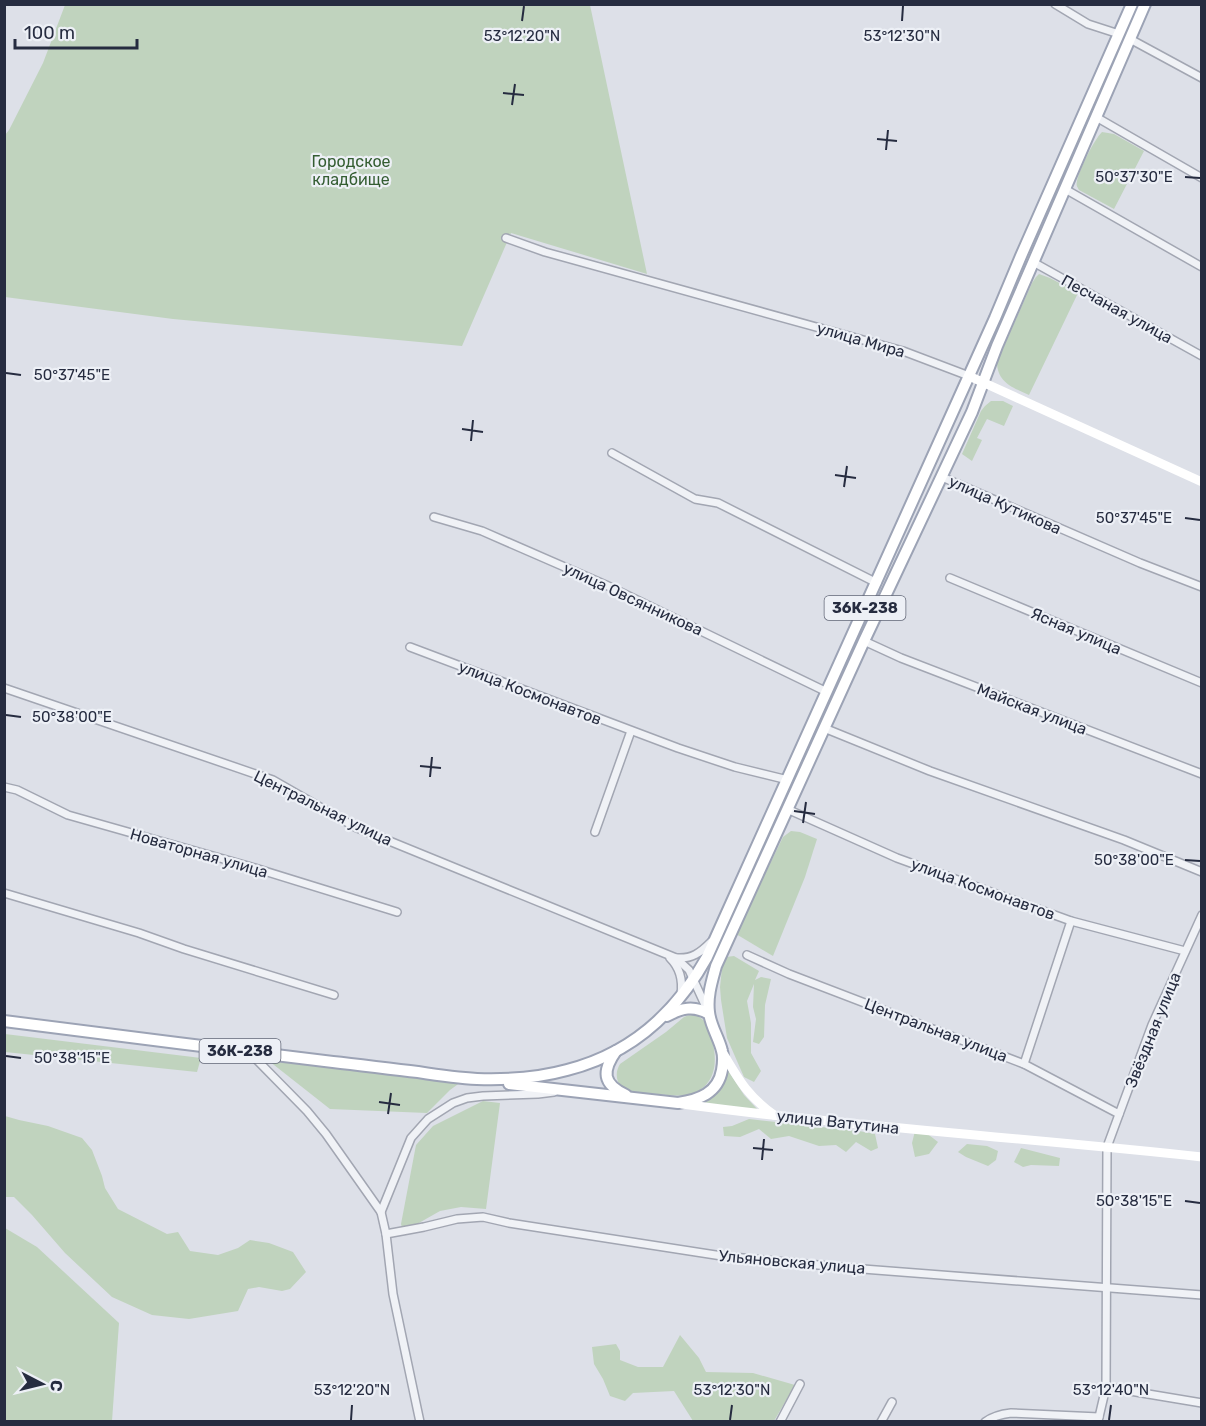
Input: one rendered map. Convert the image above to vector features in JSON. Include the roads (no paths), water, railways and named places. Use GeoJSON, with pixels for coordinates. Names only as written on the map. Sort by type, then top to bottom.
{"type":"FeatureCollection","features":[{"type":"Feature","properties":{"kind":"main road","name":"36К-238"},"geometry":{"type":"LineString","coordinates":[[4,1021],[476,1079],[545,1075],[568,1070],[616,1051],[662,1018],[694,980],[707,957],[877,583],[1132,4]]}},
{"type":"Feature","properties":{"kind":"main road"},"geometry":{"type":"LineString","coordinates":[[776,1116],[746,1090],[724,1055],[709,1014],[709,998],[716,966],[864,641],[972,412],[997,346],[1145,4]]}},
{"type":"Feature","properties":{"kind":"main road","name":"улица Мира"},"geometry":{"type":"LineString","coordinates":[[969,376],[1202,482]]}},
{"type":"Feature","properties":{"kind":"main road"},"geometry":{"type":"LineString","coordinates":[[662,1018],[686,1008],[699,1009],[709,1014]]}},
{"type":"Feature","properties":{"kind":"main road"},"geometry":{"type":"LineString","coordinates":[[616,1051],[608,1062],[607,1077],[617,1091],[631,1097]]}},
{"type":"Feature","properties":{"kind":"main road"},"geometry":{"type":"LineString","coordinates":[[678,1103],[702,1098],[714,1089],[722,1074],[724,1055]]}},
{"type":"Feature","properties":{"kind":"main road","name":"улица Ватутина"},"geometry":{"type":"LineString","coordinates":[[476,1079],[776,1116],[1202,1157]]}},
{"type":"Feature","properties":{"kind":"street"},"geometry":{"type":"LineString","coordinates":[[1055,4],[1088,24],[1119,34]]}},
{"type":"Feature","properties":{"kind":"street"},"geometry":{"type":"LineString","coordinates":[[1130,39],[1202,78]]}},
{"type":"Feature","properties":{"kind":"street"},"geometry":{"type":"LineString","coordinates":[[1096,117],[1202,178]]}},
{"type":"Feature","properties":{"kind":"street"},"geometry":{"type":"LineString","coordinates":[[1065,189],[1202,267]]}},
{"type":"Feature","properties":{"kind":"street","name":"улица Мира"},"geometry":{"type":"LineString","coordinates":[[506,238],[545,252],[903,351],[969,376]]}},
{"type":"Feature","properties":{"kind":"street","name":"Песчаная улица"},"geometry":{"type":"LineString","coordinates":[[1034,262],[1202,356]]}},
{"type":"Feature","properties":{"kind":"street"},"geometry":{"type":"LineString","coordinates":[[612,453],[695,499],[718,502],[877,583]]}},
{"type":"Feature","properties":{"kind":"street","name":"улица Кутикова"},"geometry":{"type":"LineString","coordinates":[[942,477],[1140,563],[1202,587]]}},
{"type":"Feature","properties":{"kind":"street","name":"улица Овсянникова"},"geometry":{"type":"LineString","coordinates":[[434,517],[482,531],[585,576],[827,692]]}},
{"type":"Feature","properties":{"kind":"street","name":"Ясная улица"},"geometry":{"type":"LineString","coordinates":[[950,578],[1202,683]]}},
{"type":"Feature","properties":{"kind":"street","name":"Майская улица"},"geometry":{"type":"LineString","coordinates":[[864,641],[901,658],[1202,774]]}},
{"type":"Feature","properties":{"kind":"street","name":"улица Космонавтов"},"geometry":{"type":"LineString","coordinates":[[410,648],[631,731],[735,767],[788,780]]}},
{"type":"Feature","properties":{"kind":"street","name":"Центральная улица"},"geometry":{"type":"LineString","coordinates":[[4,688],[273,780],[355,827],[676,958],[689,970],[709,1014]]}},
{"type":"Feature","properties":{"kind":"street"},"geometry":{"type":"LineString","coordinates":[[824,728],[930,771],[1124,840],[1202,872]]}},
{"type":"Feature","properties":{"kind":"street"},"geometry":{"type":"LineString","coordinates":[[595,832],[631,731]]}},
{"type":"Feature","properties":{"kind":"street","name":"Новаторная улица"},"geometry":{"type":"LineString","coordinates":[[4,787],[17,790],[68,815],[397,912]]}},
{"type":"Feature","properties":{"kind":"street","name":"улица Космонавтов"},"geometry":{"type":"LineString","coordinates":[[787,809],[897,858],[1071,921],[1185,951]]}},
{"type":"Feature","properties":{"kind":"street"},"geometry":{"type":"LineString","coordinates":[[4,893],[334,995]]}},
{"type":"Feature","properties":{"kind":"street","name":"Звёздная улица"},"geometry":{"type":"LineString","coordinates":[[1098,1419],[1106,1387],[1107,1147],[1152,1025],[1202,915]]}},
{"type":"Feature","properties":{"kind":"street"},"geometry":{"type":"LineString","coordinates":[[1024,1064],[1071,921]]}},
{"type":"Feature","properties":{"kind":"street"},"geometry":{"type":"LineString","coordinates":[[676,958],[685,958],[701,952],[717,935]]}},
{"type":"Feature","properties":{"kind":"street"},"geometry":{"type":"LineString","coordinates":[[666,954],[679,971],[682,980],[681,997]]}},
{"type":"Feature","properties":{"kind":"street","name":"Центральная улица"},"geometry":{"type":"LineString","coordinates":[[747,956],[1024,1064],[1119,1114]]}},
{"type":"Feature","properties":{"kind":"street"},"geometry":{"type":"LineString","coordinates":[[250,1053],[307,1111],[326,1134],[381,1212],[393,1294],[420,1422]]}},
{"type":"Feature","properties":{"kind":"street"},"geometry":{"type":"LineString","coordinates":[[381,1212],[411,1138],[428,1119],[453,1103],[467,1098],[569,1090]]}},
{"type":"Feature","properties":{"kind":"street","name":"Ульяновская улица"},"geometry":{"type":"LineString","coordinates":[[386,1234],[457,1219],[483,1217],[722,1256],[1202,1295]]}},
{"type":"Feature","properties":{"kind":"street"},"geometry":{"type":"LineString","coordinates":[[780,1422],[800,1384]]}},
{"type":"Feature","properties":{"kind":"street"},"geometry":{"type":"LineString","coordinates":[[1106,1387],[1202,1403]]}},
{"type":"Feature","properties":{"kind":"street"},"geometry":{"type":"LineString","coordinates":[[881,1422],[892,1402]]}},
{"type":"Feature","properties":{"kind":"street"},"geometry":{"type":"LineString","coordinates":[[985,1422],[1000,1414],[1011,1413],[1098,1419]]}},
{"type":"Feature","properties":{"kind":"park label","name":"Городское кладбище"},"geometry":{"type":"Point","coordinates":[351,170]}}]}
